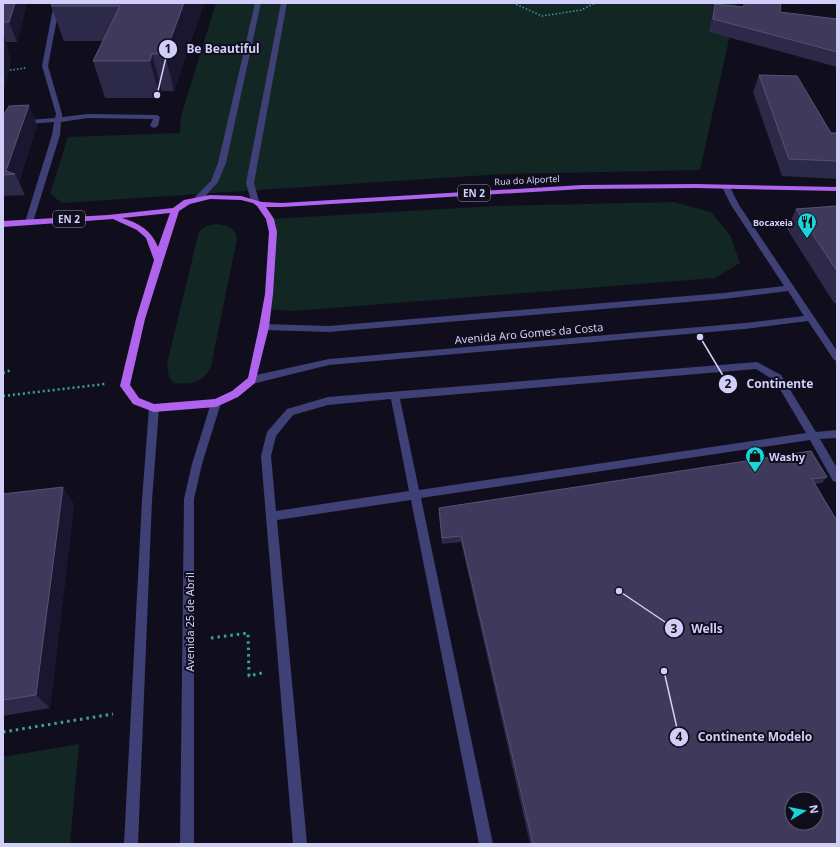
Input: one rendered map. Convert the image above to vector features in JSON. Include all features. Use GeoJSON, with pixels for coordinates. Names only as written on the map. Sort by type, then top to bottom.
{"type":"FeatureCollection","features":[{"type":"Feature","properties":{"kind":"main road","name":"Rua do Alportel"},"geometry":{"type":"LineString","coordinates":[[175,210],[187,202],[198,199],[225,197],[258,203],[282,205],[582,187],[726,187]]}},
{"type":"Feature","properties":{"kind":"main road","name":"EN 2"},"geometry":{"type":"LineString","coordinates":[[726,187],[837,190]]}},
{"type":"Feature","properties":{"kind":"main road"},"geometry":{"type":"LineString","coordinates":[[175,210],[144,303],[124,386],[136,401],[154,408],[216,403],[235,394],[252,380],[264,327],[272,265],[273,232],[268,214],[258,203]]}},
{"type":"Feature","properties":{"kind":"main road","name":"Rua do Alportel"},"geometry":{"type":"LineString","coordinates":[[268,214],[282,205]]}},
{"type":"Feature","properties":{"kind":"main road","name":"EN 2"},"geometry":{"type":"LineString","coordinates":[[3,224],[108,217],[175,210]]}},
{"type":"Feature","properties":{"kind":"main road","name":"EN 2"},"geometry":{"type":"LineString","coordinates":[[108,217],[134,224],[143,230],[153,241],[158,258]]}},
{"type":"Feature","properties":{"kind":"street"},"geometry":{"type":"LineString","coordinates":[[198,199],[214,182],[222,163],[258,3]]}},
{"type":"Feature","properties":{"kind":"street"},"geometry":{"type":"LineString","coordinates":[[258,203],[250,183],[284,3]]}},
{"type":"Feature","properties":{"kind":"street"},"geometry":{"type":"LineString","coordinates":[[29,222],[56,134],[58,120],[58,114],[45,66],[59,6]]}},
{"type":"Feature","properties":{"kind":"street"},"geometry":{"type":"LineString","coordinates":[[3,124],[88,116],[156,116],[154,126]]}},
{"type":"Feature","properties":{"kind":"street"},"geometry":{"type":"LineString","coordinates":[[726,187],[735,205],[837,358]]}},
{"type":"Feature","properties":{"kind":"street","name":"Avenida Aro Gomes da Costa"},"geometry":{"type":"LineString","coordinates":[[264,327],[329,329],[723,296],[790,288]]}},
{"type":"Feature","properties":{"kind":"street","name":"Avenida Aro Gomes da Costa"},"geometry":{"type":"LineString","coordinates":[[252,380],[329,362],[745,326],[810,318]]}},
{"type":"Feature","properties":{"kind":"street"},"geometry":{"type":"LineString","coordinates":[[300,844],[266,456],[272,435],[290,412],[328,401],[757,365],[778,378],[837,478]]}},
{"type":"Feature","properties":{"kind":"street"},"geometry":{"type":"LineString","coordinates":[[395,396],[486,844]]}},
{"type":"Feature","properties":{"kind":"street","name":"Avenida 25 de Abril"},"geometry":{"type":"LineString","coordinates":[[188,844],[189,499],[216,403]]}},
{"type":"Feature","properties":{"kind":"street"},"geometry":{"type":"LineString","coordinates":[[131,844],[147,500],[154,408]]}},
{"type":"Feature","properties":{"kind":"street"},"geometry":{"type":"LineString","coordinates":[[271,516],[812,436],[837,434]]}},
{"type":"Feature","properties":{"kind":"path"},"geometry":{"type":"LineString","coordinates":[[513,3],[542,16],[581,10],[595,3]]}},
{"type":"Feature","properties":{"kind":"path"},"geometry":{"type":"LineString","coordinates":[[3,373],[11,370]]}},
{"type":"Feature","properties":{"kind":"path"},"geometry":{"type":"LineString","coordinates":[[3,396],[125,382]]}},
{"type":"Feature","properties":{"kind":"path"},"geometry":{"type":"LineString","coordinates":[[188,641],[248,633],[249,676]]}},
{"type":"Feature","properties":{"kind":"path"},"geometry":{"type":"LineString","coordinates":[[3,732],[137,710]]}},
{"type":"Feature","properties":{"kind":"green space"},"geometry":{"type":"Polygon","coordinates":[[[216,3],[737,3],[700,170],[503,174],[62,203],[50,194],[68,137],[180,133],[181,116],[216,3]]]}},
{"type":"Feature","properties":{"kind":"green space"},"geometry":{"type":"Polygon","coordinates":[[[673,202],[711,212],[730,235],[740,263],[715,278],[293,311],[266,309],[270,219],[495,206],[673,202]]]}},
{"type":"Feature","properties":{"kind":"green space"},"geometry":{"type":"Polygon","coordinates":[[[216,224],[223,225],[233,230],[237,239],[211,366],[205,376],[201,379],[191,383],[174,383],[169,377],[167,364],[199,231],[206,226],[216,224]]]}},
{"type":"Feature","properties":{"kind":"green space"},"geometry":{"type":"Polygon","coordinates":[[[79,744],[70,844],[3,844],[3,757],[79,744]]]}},
{"type":"Feature","properties":{"kind":"building"},"geometry":{"type":"Polygon","coordinates":[[[3,3],[15,3],[9,22],[3,22],[3,3]]]}},
{"type":"Feature","properties":{"kind":"building"},"geometry":{"type":"Polygon","coordinates":[[[53,3],[184,3],[165,54],[152,54],[150,61],[93,61],[120,6],[51,6],[53,3]]]}},
{"type":"Feature","properties":{"kind":"building"},"geometry":{"type":"Polygon","coordinates":[[[745,3],[781,3],[780,12],[837,19],[837,52],[713,19],[715,4],[743,7],[745,3]]]}},
{"type":"Feature","properties":{"kind":"building"},"geometry":{"type":"Polygon","coordinates":[[[759,75],[797,76],[831,133],[837,133],[837,161],[789,159],[759,75]]]}},
{"type":"Feature","properties":{"kind":"building"},"geometry":{"type":"Polygon","coordinates":[[[29,105],[6,171],[15,174],[3,175],[3,116],[9,106],[29,105]]]}},
{"type":"Feature","properties":{"kind":"building"},"geometry":{"type":"Polygon","coordinates":[[[837,206],[837,271],[796,209],[837,206]]]}},
{"type":"Feature","properties":{"kind":"building"},"geometry":{"type":"Polygon","coordinates":[[[811,451],[827,477],[812,479],[837,521],[837,844],[533,844],[461,536],[442,538],[439,508],[811,451]]]}},
{"type":"Feature","properties":{"kind":"building"},"geometry":{"type":"Polygon","coordinates":[[[63,487],[36,695],[3,700],[3,494],[63,487]]]}},
{"type":"Feature","properties":{"kind":"place","name":"Be Beautiful"},"geometry":{"type":"Point","coordinates":[157,95]}},
{"type":"Feature","properties":{"kind":"place","name":"Bocaxeia"},"geometry":{"type":"Point","coordinates":[807,239]}},
{"type":"Feature","properties":{"kind":"place","name":"Continente"},"geometry":{"type":"Point","coordinates":[700,337]}},
{"type":"Feature","properties":{"kind":"place","name":"Washy"},"geometry":{"type":"Point","coordinates":[755,473]}},
{"type":"Feature","properties":{"kind":"place","name":"Wells"},"geometry":{"type":"Point","coordinates":[619,591]}},
{"type":"Feature","properties":{"kind":"place","name":"Continente Modelo"},"geometry":{"type":"Point","coordinates":[664,671]}}]}
